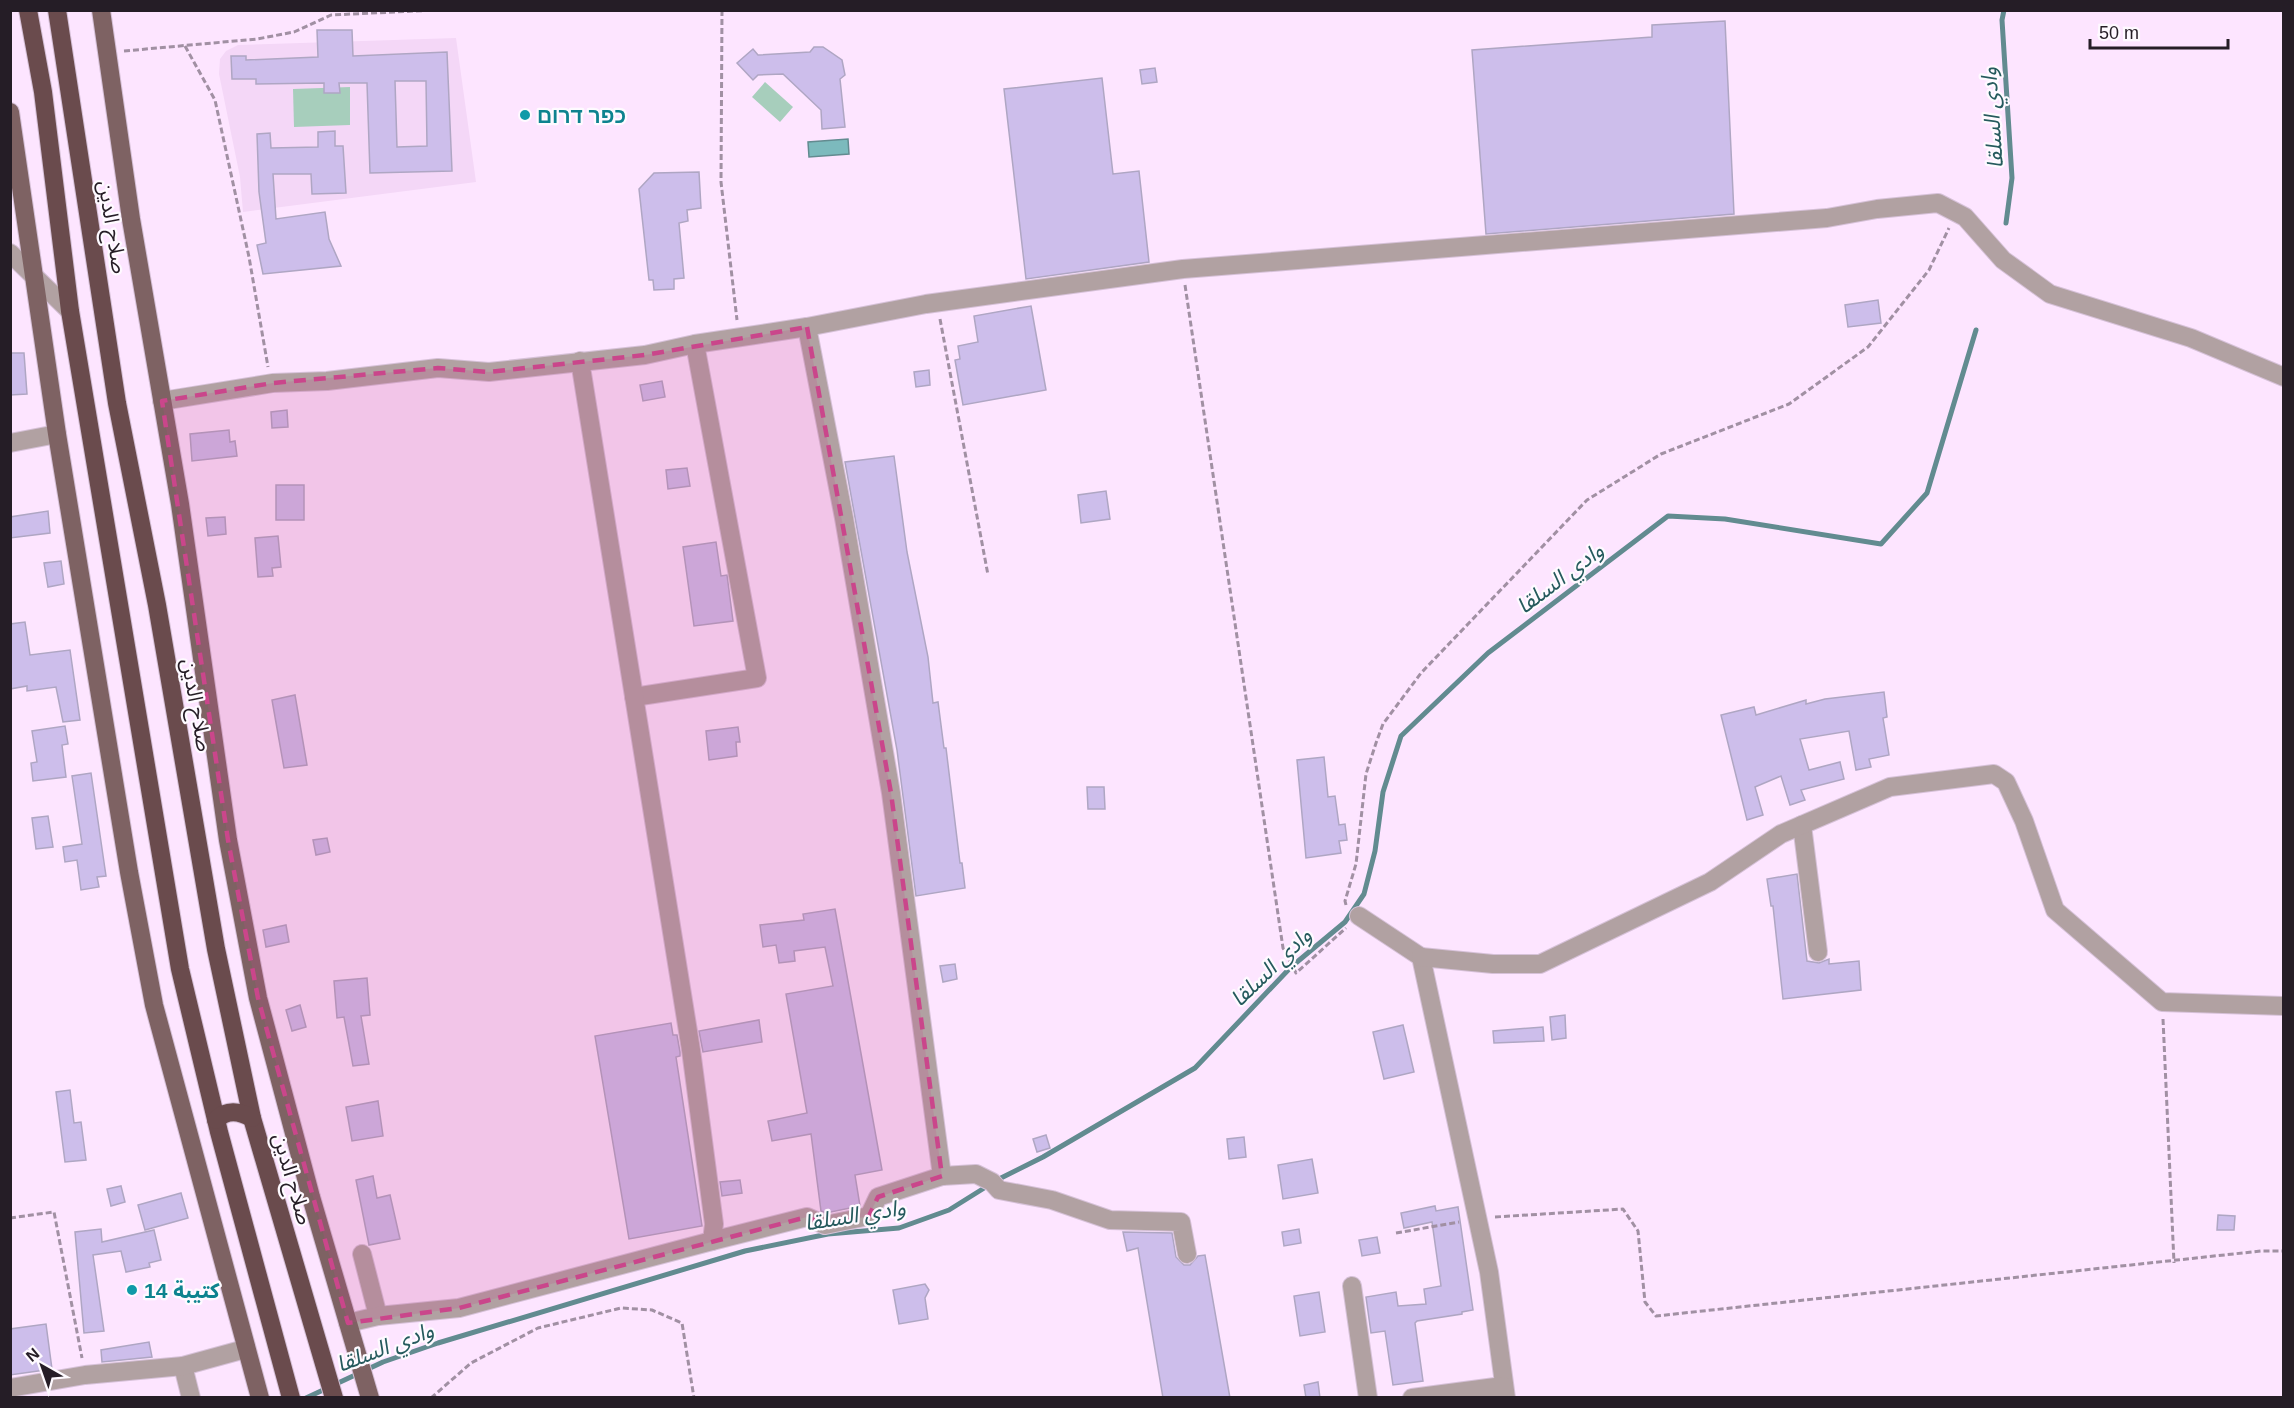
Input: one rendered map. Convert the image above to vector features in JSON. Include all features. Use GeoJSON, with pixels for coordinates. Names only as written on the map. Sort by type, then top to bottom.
{"type":"FeatureCollection","features":[{"type":"Feature","properties":{"kind":"highway"},"geometry":{"type":"LineString","coordinates":[[28,10],[43,92],[70,311],[180,969],[216,1120],[291,1398]]}},
{"type":"Feature","properties":{"kind":"highway","name":"صلاح الدين"},"geometry":{"type":"LineString","coordinates":[[57,10],[117,404],[157,605],[202,874],[252,1118],[334,1398]]}},
{"type":"Feature","properties":{"kind":"highway"},"geometry":{"type":"LineString","coordinates":[[216,1120],[221,1115],[234,1112],[252,1118]]}},
{"type":"Feature","properties":{"kind":"main road"},"geometry":{"type":"LineString","coordinates":[[102,10],[130,219],[180,504],[228,840],[258,998],[370,1398]]}},
{"type":"Feature","properties":{"kind":"main road"},"geometry":{"type":"LineString","coordinates":[[10,112],[57,434],[129,872],[154,1005],[260,1398]]}},
{"type":"Feature","properties":{"kind":"street"},"geometry":{"type":"LineString","coordinates":[[162,401],[271,383],[327,381],[438,368],[489,372],[645,355],[695,344],[807,327],[938,302],[1183,269],[1827,218],[1909,205],[1938,203],[1965,217],[2003,260],[2050,294],[2191,338],[2283,377]]}},
{"type":"Feature","properties":{"kind":"street"},"geometry":{"type":"LineString","coordinates":[[10,253],[70,311]]}},
{"type":"Feature","properties":{"kind":"street"},"geometry":{"type":"LineString","coordinates":[[807,327],[844,518],[891,793],[942,1176]]}},
{"type":"Feature","properties":{"kind":"street"},"geometry":{"type":"LineString","coordinates":[[634,697],[756,678],[695,344]]}},
{"type":"Feature","properties":{"kind":"street"},"geometry":{"type":"LineString","coordinates":[[580,361],[691,1050],[714,1224],[712,1241]]}},
{"type":"Feature","properties":{"kind":"street"},"geometry":{"type":"LineString","coordinates":[[10,443],[57,434]]}},
{"type":"Feature","properties":{"kind":"street"},"geometry":{"type":"LineString","coordinates":[[1359,916],[1421,957],[1493,964],[1540,964],[1710,882],[1782,834],[1890,788],[1994,774],[2006,782],[2024,821],[2055,910],[2162,1002],[2283,1006]]}},
{"type":"Feature","properties":{"kind":"street"},"geometry":{"type":"LineString","coordinates":[[1802,825],[1818,952]]}},
{"type":"Feature","properties":{"kind":"street"},"geometry":{"type":"LineString","coordinates":[[1412,1398],[1504,1392],[1489,1272],[1479,1218],[1421,957]]}},
{"type":"Feature","properties":{"kind":"street"},"geometry":{"type":"LineString","coordinates":[[348,1323],[378,1316],[459,1308],[807,1217],[825,1225],[869,1216],[878,1197],[942,1176],[976,1174],[992,1182],[999,1190],[1052,1200],[1110,1220],[1181,1222],[1187,1254]]}},
{"type":"Feature","properties":{"kind":"street"},"geometry":{"type":"LineString","coordinates":[[362,1254],[378,1316]]}},
{"type":"Feature","properties":{"kind":"street"},"geometry":{"type":"LineString","coordinates":[[1352,1286],[1368,1398]]}},
{"type":"Feature","properties":{"kind":"street"},"geometry":{"type":"LineString","coordinates":[[10,1388],[85,1375],[183,1366],[247,1354]]}},
{"type":"Feature","properties":{"kind":"street"},"geometry":{"type":"LineString","coordinates":[[183,1366],[190,1398]]}},
{"type":"Feature","properties":{"kind":"path"},"geometry":{"type":"LineString","coordinates":[[107,53],[257,39],[294,33],[331,15],[436,10]]}},
{"type":"Feature","properties":{"kind":"path"},"geometry":{"type":"LineString","coordinates":[[722,10],[721,182],[739,337]]}},
{"type":"Feature","properties":{"kind":"path"},"geometry":{"type":"LineString","coordinates":[[185,46],[215,100],[249,257],[271,383]]}},
{"type":"Feature","properties":{"kind":"path"},"geometry":{"type":"LineString","coordinates":[[1359,916],[1352,914],[1345,902],[1356,864],[1366,774],[1383,724],[1421,674],[1587,500],[1661,454],[1789,404],[1868,347],[1929,270],[1957,213]]}},
{"type":"Feature","properties":{"kind":"path"},"geometry":{"type":"LineString","coordinates":[[1183,269],[1283,948],[1296,973],[1359,916]]}},
{"type":"Feature","properties":{"kind":"path"},"geometry":{"type":"LineString","coordinates":[[938,302],[955,411],[988,575]]}},
{"type":"Feature","properties":{"kind":"path"},"geometry":{"type":"LineString","coordinates":[[2162,1002],[2174,1263]]}},
{"type":"Feature","properties":{"kind":"path"},"geometry":{"type":"LineString","coordinates":[[1396,1233],[1479,1218],[1623,1209],[1638,1231],[1645,1302],[1656,1316],[2174,1263],[2260,1251],[2283,1251]]}},
{"type":"Feature","properties":{"kind":"path"},"geometry":{"type":"LineString","coordinates":[[10,1218],[54,1212],[85,1375]]}},
{"type":"Feature","properties":{"kind":"path"},"geometry":{"type":"LineString","coordinates":[[431,1398],[471,1363],[538,1328],[621,1308],[652,1310],[682,1323],[694,1398]]}},
{"type":"Feature","properties":{"kind":"highlighted area"},"geometry":{"type":"Polygon","coordinates":[[[807,327],[891,793],[942,1176],[878,1197],[869,1216],[825,1225],[807,1217],[459,1308],[348,1323],[258,998],[228,840],[162,401],[273,383],[438,368],[489,372],[645,355],[807,327]]]}},
{"type":"Feature","properties":{"kind":"shaded area"},"geometry":{"type":"Polygon","coordinates":[[[456,38],[476,182],[243,212],[240,177],[219,74],[220,59],[226,51],[238,45],[456,38]]]}},
{"type":"Feature","properties":{"kind":"shaded area"},"geometry":{"type":"Polygon","coordinates":[[[765,82],[793,107],[780,122],[752,97],[765,82]]]}},
{"type":"Feature","properties":{"kind":"shaded area"},"geometry":{"type":"Polygon","coordinates":[[[350,87],[350,125],[294,127],[293,89],[350,87]]]}},
{"type":"Feature","properties":{"kind":"shaded area"},"geometry":{"type":"Polygon","coordinates":[[[848,139],[849,154],[809,157],[808,142],[848,139]]]}},
{"type":"Feature","properties":{"kind":"building"},"geometry":{"type":"Polygon","coordinates":[[[1725,21],[1734,214],[1486,234],[1472,50],[1652,37],[1652,25],[1725,21]]]}},
{"type":"Feature","properties":{"kind":"building"},"geometry":{"type":"Polygon","coordinates":[[[317,30],[352,30],[353,56],[447,52],[452,171],[370,173],[367,83],[339,83],[340,93],[324,93],[324,83],[256,84],[256,79],[232,79],[231,56],[246,56],[246,60],[318,57],[317,30]],[[395,81],[397,147],[427,146],[426,81],[395,81]]]}},
{"type":"Feature","properties":{"kind":"building"},"geometry":{"type":"Polygon","coordinates":[[[814,47],[823,47],[842,60],[845,75],[840,79],[845,127],[822,129],[821,110],[783,74],[758,75],[753,80],[737,63],[753,49],[758,55],[810,52],[814,47]]]}},
{"type":"Feature","properties":{"kind":"building"},"geometry":{"type":"Polygon","coordinates":[[[1155,68],[1157,82],[1142,84],[1140,70],[1155,68]]]}},
{"type":"Feature","properties":{"kind":"building"},"geometry":{"type":"Polygon","coordinates":[[[1102,78],[1113,174],[1139,171],[1149,262],[1026,279],[1004,89],[1102,78]]]}},
{"type":"Feature","properties":{"kind":"building"},"geometry":{"type":"Polygon","coordinates":[[[335,131],[335,146],[343,146],[346,193],[312,194],[311,174],[273,174],[276,219],[325,212],[329,239],[341,266],[263,274],[257,245],[266,243],[259,192],[257,134],[270,133],[271,148],[318,147],[318,132],[335,131]]]}},
{"type":"Feature","properties":{"kind":"building"},"geometry":{"type":"Polygon","coordinates":[[[699,172],[701,208],[687,210],[688,221],[679,223],[684,278],[674,279],[674,289],[654,290],[653,280],[649,280],[639,189],[654,173],[699,172]]]}},
{"type":"Feature","properties":{"kind":"building"},"geometry":{"type":"Polygon","coordinates":[[[1878,300],[1881,323],[1848,327],[1845,305],[1878,300]]]}},
{"type":"Feature","properties":{"kind":"building"},"geometry":{"type":"Polygon","coordinates":[[[1031,306],[1046,390],[963,405],[955,360],[960,359],[958,346],[978,342],[974,316],[1031,306]]]}},
{"type":"Feature","properties":{"kind":"building"},"geometry":{"type":"Polygon","coordinates":[[[10,353],[24,353],[27,394],[10,395],[10,353]]]}},
{"type":"Feature","properties":{"kind":"building"},"geometry":{"type":"Polygon","coordinates":[[[929,370],[930,385],[916,387],[914,372],[929,370]]]}},
{"type":"Feature","properties":{"kind":"building"},"geometry":{"type":"Polygon","coordinates":[[[662,381],[665,397],[643,401],[640,385],[662,381]]]}},
{"type":"Feature","properties":{"kind":"building"},"geometry":{"type":"Polygon","coordinates":[[[287,410],[288,427],[272,428],[271,412],[287,410]]]}},
{"type":"Feature","properties":{"kind":"building"},"geometry":{"type":"Polygon","coordinates":[[[229,430],[230,442],[235,441],[237,456],[192,461],[190,434],[229,430]]]}},
{"type":"Feature","properties":{"kind":"building"},"geometry":{"type":"Polygon","coordinates":[[[894,456],[907,552],[928,657],[933,703],[938,702],[944,748],[946,748],[965,888],[916,896],[897,750],[845,462],[894,456]]]}},
{"type":"Feature","properties":{"kind":"building"},"geometry":{"type":"Polygon","coordinates":[[[687,468],[690,486],[668,489],[666,470],[687,468]]]}},
{"type":"Feature","properties":{"kind":"building"},"geometry":{"type":"Polygon","coordinates":[[[276,485],[304,485],[304,520],[276,520],[276,485]]]}},
{"type":"Feature","properties":{"kind":"building"},"geometry":{"type":"Polygon","coordinates":[[[1106,491],[1110,519],[1081,523],[1078,495],[1106,491]]]}},
{"type":"Feature","properties":{"kind":"building"},"geometry":{"type":"Polygon","coordinates":[[[48,511],[50,533],[10,538],[10,517],[48,511]]]}},
{"type":"Feature","properties":{"kind":"building"},"geometry":{"type":"Polygon","coordinates":[[[225,517],[226,534],[208,536],[206,518],[225,517]]]}},
{"type":"Feature","properties":{"kind":"building"},"geometry":{"type":"Polygon","coordinates":[[[278,536],[281,567],[272,568],[273,576],[258,577],[255,538],[278,536]]]}},
{"type":"Feature","properties":{"kind":"building"},"geometry":{"type":"Polygon","coordinates":[[[716,542],[721,576],[727,575],[733,621],[694,626],[683,547],[716,542]]]}},
{"type":"Feature","properties":{"kind":"building"},"geometry":{"type":"Polygon","coordinates":[[[61,561],[64,584],[48,587],[44,563],[61,561]]]}},
{"type":"Feature","properties":{"kind":"building"},"geometry":{"type":"Polygon","coordinates":[[[25,622],[30,655],[70,650],[80,720],[63,722],[56,687],[27,691],[27,686],[10,689],[10,624],[25,622]]]}},
{"type":"Feature","properties":{"kind":"building"},"geometry":{"type":"Polygon","coordinates":[[[1884,692],[1887,717],[1883,718],[1889,755],[1869,759],[1871,767],[1856,770],[1849,731],[1800,739],[1809,770],[1840,762],[1844,779],[1801,790],[1805,800],[1790,805],[1781,776],[1755,787],[1763,815],[1747,820],[1721,715],[1754,707],[1756,715],[1806,700],[1806,704],[1825,699],[1884,692]]]}},
{"type":"Feature","properties":{"kind":"building"},"geometry":{"type":"Polygon","coordinates":[[[295,695],[307,765],[284,768],[272,700],[295,695]]]}},
{"type":"Feature","properties":{"kind":"building"},"geometry":{"type":"Polygon","coordinates":[[[65,726],[68,744],[62,745],[66,777],[33,781],[31,763],[37,762],[32,731],[65,726]]]}},
{"type":"Feature","properties":{"kind":"building"},"geometry":{"type":"Polygon","coordinates":[[[738,727],[740,742],[736,742],[737,756],[709,760],[706,731],[738,727]]]}},
{"type":"Feature","properties":{"kind":"building"},"geometry":{"type":"Polygon","coordinates":[[[1324,757],[1328,797],[1335,796],[1339,825],[1345,824],[1347,840],[1339,841],[1341,853],[1306,858],[1297,760],[1324,757]]]}},
{"type":"Feature","properties":{"kind":"building"},"geometry":{"type":"Polygon","coordinates":[[[91,773],[106,876],[97,877],[99,887],[81,890],[77,860],[65,862],[63,847],[82,844],[72,776],[91,773]]]}},
{"type":"Feature","properties":{"kind":"building"},"geometry":{"type":"Polygon","coordinates":[[[1087,787],[1104,787],[1105,809],[1088,809],[1087,787]]]}},
{"type":"Feature","properties":{"kind":"building"},"geometry":{"type":"Polygon","coordinates":[[[48,816],[53,847],[36,849],[32,818],[48,816]]]}},
{"type":"Feature","properties":{"kind":"building"},"geometry":{"type":"Polygon","coordinates":[[[327,838],[330,852],[316,855],[313,840],[327,838]]]}},
{"type":"Feature","properties":{"kind":"building"},"geometry":{"type":"Polygon","coordinates":[[[1797,874],[1807,961],[1819,963],[1829,959],[1829,964],[1859,961],[1861,990],[1783,999],[1773,906],[1771,906],[1767,879],[1797,874]]]}},
{"type":"Feature","properties":{"kind":"building"},"geometry":{"type":"Polygon","coordinates":[[[835,909],[882,1170],[855,1175],[860,1206],[826,1213],[821,1211],[811,1134],[772,1141],[768,1121],[807,1113],[786,994],[833,986],[825,947],[794,951],[795,961],[779,963],[776,945],[763,947],[760,925],[804,920],[803,914],[835,909]]]}},
{"type":"Feature","properties":{"kind":"building"},"geometry":{"type":"Polygon","coordinates":[[[286,925],[289,942],[266,947],[263,930],[286,925]]]}},
{"type":"Feature","properties":{"kind":"building"},"geometry":{"type":"Polygon","coordinates":[[[955,964],[957,979],[943,982],[940,966],[955,964]]]}},
{"type":"Feature","properties":{"kind":"building"},"geometry":{"type":"Polygon","coordinates":[[[367,978],[370,1015],[361,1016],[369,1064],[353,1066],[344,1017],[337,1018],[334,981],[367,978]]]}},
{"type":"Feature","properties":{"kind":"building"},"geometry":{"type":"Polygon","coordinates":[[[300,1005],[306,1027],[292,1031],[286,1010],[300,1005]]]}},
{"type":"Feature","properties":{"kind":"building"},"geometry":{"type":"Polygon","coordinates":[[[1565,1015],[1566,1038],[1552,1040],[1550,1017],[1565,1015]]]}},
{"type":"Feature","properties":{"kind":"building"},"geometry":{"type":"Polygon","coordinates":[[[759,1020],[762,1042],[703,1052],[699,1031],[759,1020]]]}},
{"type":"Feature","properties":{"kind":"building"},"geometry":{"type":"Polygon","coordinates":[[[671,1023],[673,1035],[677,1035],[680,1052],[680,1056],[676,1057],[702,1226],[629,1239],[595,1036],[671,1023]]]}},
{"type":"Feature","properties":{"kind":"building"},"geometry":{"type":"Polygon","coordinates":[[[1403,1025],[1414,1072],[1384,1079],[1373,1032],[1403,1025]]]}},
{"type":"Feature","properties":{"kind":"building"},"geometry":{"type":"Polygon","coordinates":[[[1543,1027],[1544,1041],[1494,1043],[1493,1031],[1543,1027]]]}},
{"type":"Feature","properties":{"kind":"building"},"geometry":{"type":"Polygon","coordinates":[[[70,1090],[74,1123],[81,1122],[86,1160],[65,1162],[56,1092],[70,1090]]]}},
{"type":"Feature","properties":{"kind":"building"},"geometry":{"type":"Polygon","coordinates":[[[378,1101],[383,1136],[352,1141],[346,1107],[378,1101]]]}},
{"type":"Feature","properties":{"kind":"building"},"geometry":{"type":"Polygon","coordinates":[[[1046,1135],[1050,1148],[1037,1152],[1033,1139],[1046,1135]]]}},
{"type":"Feature","properties":{"kind":"building"},"geometry":{"type":"Polygon","coordinates":[[[1244,1137],[1246,1157],[1229,1159],[1227,1139],[1244,1137]]]}},
{"type":"Feature","properties":{"kind":"building"},"geometry":{"type":"Polygon","coordinates":[[[1312,1159],[1318,1193],[1283,1199],[1278,1165],[1312,1159]]]}},
{"type":"Feature","properties":{"kind":"building"},"geometry":{"type":"Polygon","coordinates":[[[373,1176],[377,1198],[390,1195],[400,1239],[369,1245],[356,1180],[373,1176]]]}},
{"type":"Feature","properties":{"kind":"building"},"geometry":{"type":"Polygon","coordinates":[[[740,1180],[742,1193],[722,1196],[720,1182],[740,1180]]]}},
{"type":"Feature","properties":{"kind":"building"},"geometry":{"type":"Polygon","coordinates":[[[121,1186],[125,1202],[111,1206],[107,1189],[121,1186]]]}},
{"type":"Feature","properties":{"kind":"building"},"geometry":{"type":"Polygon","coordinates":[[[181,1193],[188,1218],[145,1230],[138,1205],[181,1193]]]}},
{"type":"Feature","properties":{"kind":"building"},"geometry":{"type":"Polygon","coordinates":[[[1435,1206],[1436,1211],[1458,1207],[1473,1310],[1462,1312],[1462,1314],[1417,1321],[1415,1323],[1423,1381],[1393,1385],[1385,1331],[1371,1333],[1366,1297],[1396,1292],[1398,1306],[1426,1304],[1424,1289],[1441,1286],[1432,1222],[1404,1228],[1401,1213],[1435,1206]]]}},
{"type":"Feature","properties":{"kind":"building"},"geometry":{"type":"Polygon","coordinates":[[[2218,1215],[2235,1216],[2234,1230],[2217,1230],[2218,1215]]]}},
{"type":"Feature","properties":{"kind":"building"},"geometry":{"type":"Polygon","coordinates":[[[101,1229],[102,1242],[154,1230],[161,1260],[149,1263],[150,1267],[126,1272],[121,1251],[93,1255],[104,1331],[84,1333],[75,1232],[101,1229]]]}},
{"type":"Feature","properties":{"kind":"building"},"geometry":{"type":"Polygon","coordinates":[[[1299,1229],[1301,1243],[1284,1246],[1282,1232],[1299,1229]]]}},
{"type":"Feature","properties":{"kind":"building"},"geometry":{"type":"Polygon","coordinates":[[[1123,1232],[1172,1233],[1176,1257],[1184,1265],[1190,1265],[1198,1256],[1205,1255],[1230,1398],[1163,1398],[1138,1248],[1127,1251],[1123,1232]]]}},
{"type":"Feature","properties":{"kind":"building"},"geometry":{"type":"Polygon","coordinates":[[[1377,1237],[1380,1253],[1362,1256],[1359,1240],[1377,1237]]]}},
{"type":"Feature","properties":{"kind":"building"},"geometry":{"type":"Polygon","coordinates":[[[925,1284],[929,1290],[925,1298],[928,1319],[899,1324],[893,1290],[925,1284]]]}},
{"type":"Feature","properties":{"kind":"building"},"geometry":{"type":"Polygon","coordinates":[[[1319,1292],[1325,1332],[1300,1336],[1294,1296],[1319,1292]]]}},
{"type":"Feature","properties":{"kind":"building"},"geometry":{"type":"Polygon","coordinates":[[[46,1324],[52,1369],[10,1375],[10,1329],[46,1324]]]}},
{"type":"Feature","properties":{"kind":"building"},"geometry":{"type":"Polygon","coordinates":[[[149,1342],[152,1357],[102,1362],[101,1350],[149,1342]]]}},
{"type":"Feature","properties":{"kind":"building"},"geometry":{"type":"Polygon","coordinates":[[[1318,1382],[1320,1398],[1306,1398],[1304,1385],[1318,1382]]]}},
{"type":"Feature","properties":{"kind":"waterway","name":"وادي السلقا"},"geometry":{"type":"LineString","coordinates":[[2004,10],[2002,20],[2012,178],[2006,223]]}},
{"type":"Feature","properties":{"kind":"waterway","name":"وادي السلقا"},"geometry":{"type":"LineString","coordinates":[[997,1180],[1043,1157],[1195,1068],[1291,967],[1345,922],[1364,894],[1375,851],[1383,792],[1401,736],[1488,653],[1668,516],[1725,519],[1881,544],[1927,493],[1976,330]]}},
{"type":"Feature","properties":{"kind":"waterway","name":"وادي السلقا"},"geometry":{"type":"LineString","coordinates":[[306,1398],[383,1362],[438,1343],[745,1251],[828,1234],[899,1228],[949,1210],[989,1185]]}},
{"type":"Feature","properties":{"kind":"place","name":"כפר דרום"},"geometry":{"type":"Point","coordinates":[525,115]}},
{"type":"Feature","properties":{"kind":"place","name":"كتيبة 14"},"geometry":{"type":"Point","coordinates":[132,1290]}}]}
